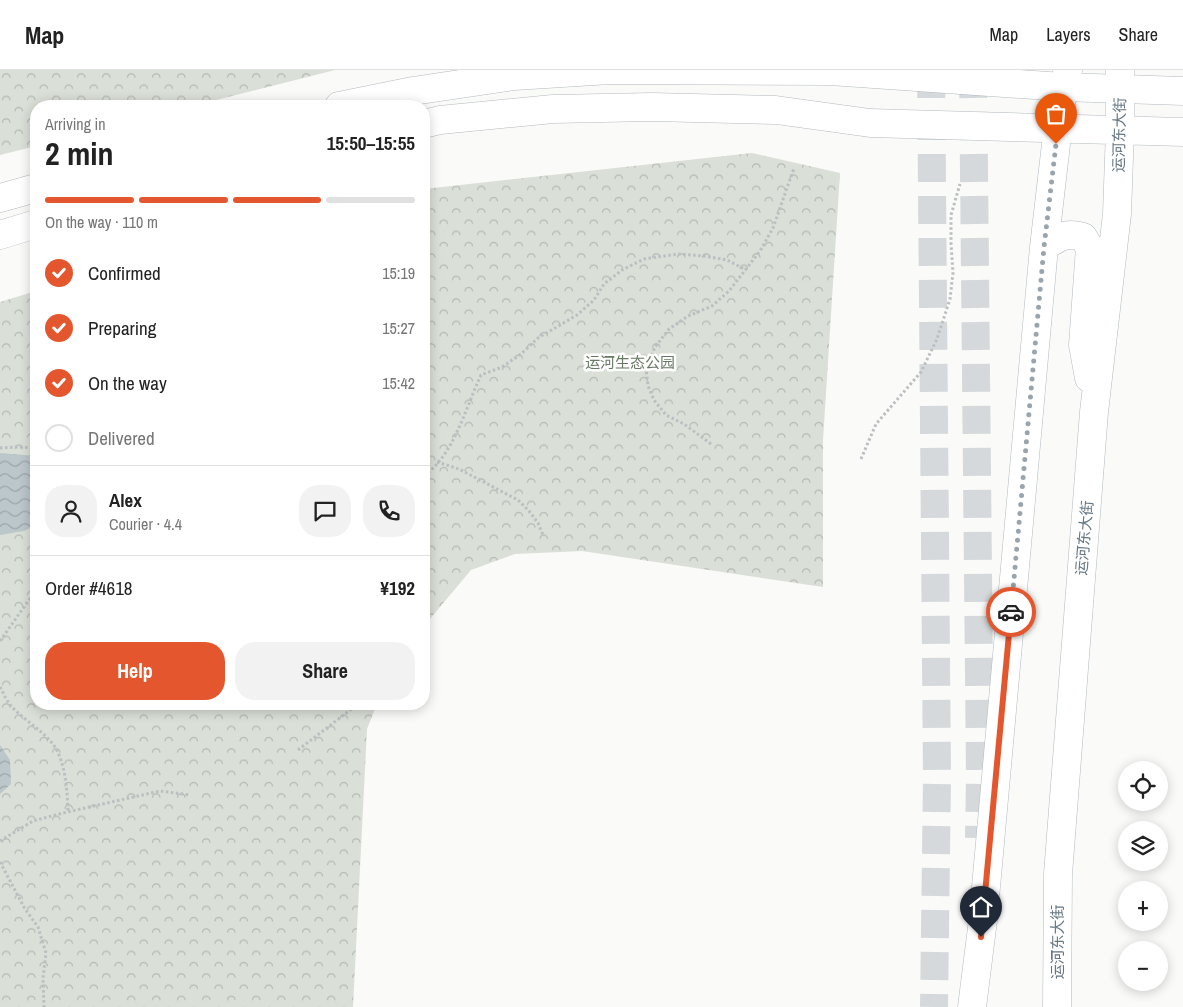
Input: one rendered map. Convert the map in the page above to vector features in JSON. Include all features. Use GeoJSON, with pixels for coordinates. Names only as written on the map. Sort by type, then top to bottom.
{"type":"FeatureCollection","features":[{"type":"Feature","properties":{"kind":"main road"},"geometry":{"type":"LineString","coordinates":[[369,100],[413,91],[514,76],[610,70],[830,71],[1120,80],[1183,91]]}},
{"type":"Feature","properties":{"kind":"main road"},"geometry":{"type":"LineString","coordinates":[[972,1007],[983,920],[1044,247],[1065,79]]}},
{"type":"Feature","properties":{"kind":"main road","name":"运河东大街"},"geometry":{"type":"LineString","coordinates":[[1056,1007],[1058,874],[1094,412],[1117,214],[1120,80]]}},
{"type":"Feature","properties":{"kind":"main road"},"geometry":{"type":"LineString","coordinates":[[430,122],[553,109],[652,107],[776,110],[870,123],[1183,132]]}},
{"type":"Feature","properties":{"kind":"main road"},"geometry":{"type":"LineString","coordinates":[[0,198],[30,190]]}},
{"type":"Feature","properties":{"kind":"main road"},"geometry":{"type":"LineString","coordinates":[[0,234],[30,226]]}},
{"type":"Feature","properties":{"kind":"main road"},"geometry":{"type":"LineString","coordinates":[[1044,247],[1059,236],[1071,234],[1083,237],[1090,248],[1083,346],[1094,412]]}},
{"type":"Feature","properties":{"kind":"path"},"geometry":{"type":"LineString","coordinates":[[712,444],[684,424],[666,415],[654,400],[648,386],[646,369],[655,347],[668,329],[688,316],[712,306],[729,291],[760,251],[774,228],[794,168]]}},
{"type":"Feature","properties":{"kind":"path"},"geometry":{"type":"LineString","coordinates":[[861,459],[876,424],[921,372],[937,339],[950,299],[953,273],[951,215],[960,184]]}},
{"type":"Feature","properties":{"kind":"path"},"geometry":{"type":"LineString","coordinates":[[430,470],[447,451],[463,419],[481,375],[502,367],[521,354],[538,338],[577,315],[594,300],[604,284],[622,270],[644,260],[678,254],[726,260],[746,270]]}},
{"type":"Feature","properties":{"kind":"path"},"geometry":{"type":"LineString","coordinates":[[0,448],[19,446],[30,447]]}},
{"type":"Feature","properties":{"kind":"path"},"geometry":{"type":"LineString","coordinates":[[437,462],[459,470],[518,500],[529,510],[538,523],[543,535]]}},
{"type":"Feature","properties":{"kind":"path"},"geometry":{"type":"LineString","coordinates":[[0,641],[30,598]]}},
{"type":"Feature","properties":{"kind":"path"},"geometry":{"type":"LineString","coordinates":[[0,687],[11,706],[54,747],[62,766],[67,787],[68,811]]}},
{"type":"Feature","properties":{"kind":"path"},"geometry":{"type":"LineString","coordinates":[[298,750],[350,710]]}},
{"type":"Feature","properties":{"kind":"path"},"geometry":{"type":"LineString","coordinates":[[0,841],[33,822],[68,811],[160,791],[190,795]]}},
{"type":"Feature","properties":{"kind":"path"},"geometry":{"type":"LineString","coordinates":[[0,862],[25,909],[38,927],[46,953],[43,978],[44,1007]]}},
{"type":"Feature","properties":{"kind":"green space"},"geometry":{"type":"Polygon","coordinates":[[[0,70],[335,70],[216,100],[30,100],[30,148],[0,155],[0,70]]]}},
{"type":"Feature","properties":{"kind":"green space","name":"运河生态公园"},"geometry":{"type":"Polygon","coordinates":[[[752,153],[840,173],[823,440],[823,587],[582,551],[515,554],[471,570],[430,619],[430,188],[752,153]]]}},
{"type":"Feature","properties":{"kind":"green space"},"geometry":{"type":"Polygon","coordinates":[[[30,293],[30,710],[375,710],[367,729],[353,1007],[0,1007],[0,302],[30,293]]]}},
{"type":"Feature","properties":{"kind":"water"},"geometry":{"type":"Polygon","coordinates":[[[0,453],[30,456],[30,528],[24,531],[0,535],[0,453]]]}},
{"type":"Feature","properties":{"kind":"water"},"geometry":{"type":"Polygon","coordinates":[[[0,745],[10,760],[11,784],[0,794],[0,745]]]}},
{"type":"Feature","properties":{"kind":"tunnel"},"geometry":{"type":"LineString","coordinates":[[931,70],[937,777],[934,1007]]}},
{"type":"Feature","properties":{"kind":"tunnel"},"geometry":{"type":"LineString","coordinates":[[973,70],[979,838]]}},
{"type":"Feature","properties":{"kind":"way so far"},"geometry":{"type":"LineString","coordinates":[[1011,612],[1044,247],[1056,144]]}},
{"type":"Feature","properties":{"kind":"route"},"geometry":{"type":"LineString","coordinates":[[981,937],[1011,612]]}}]}
